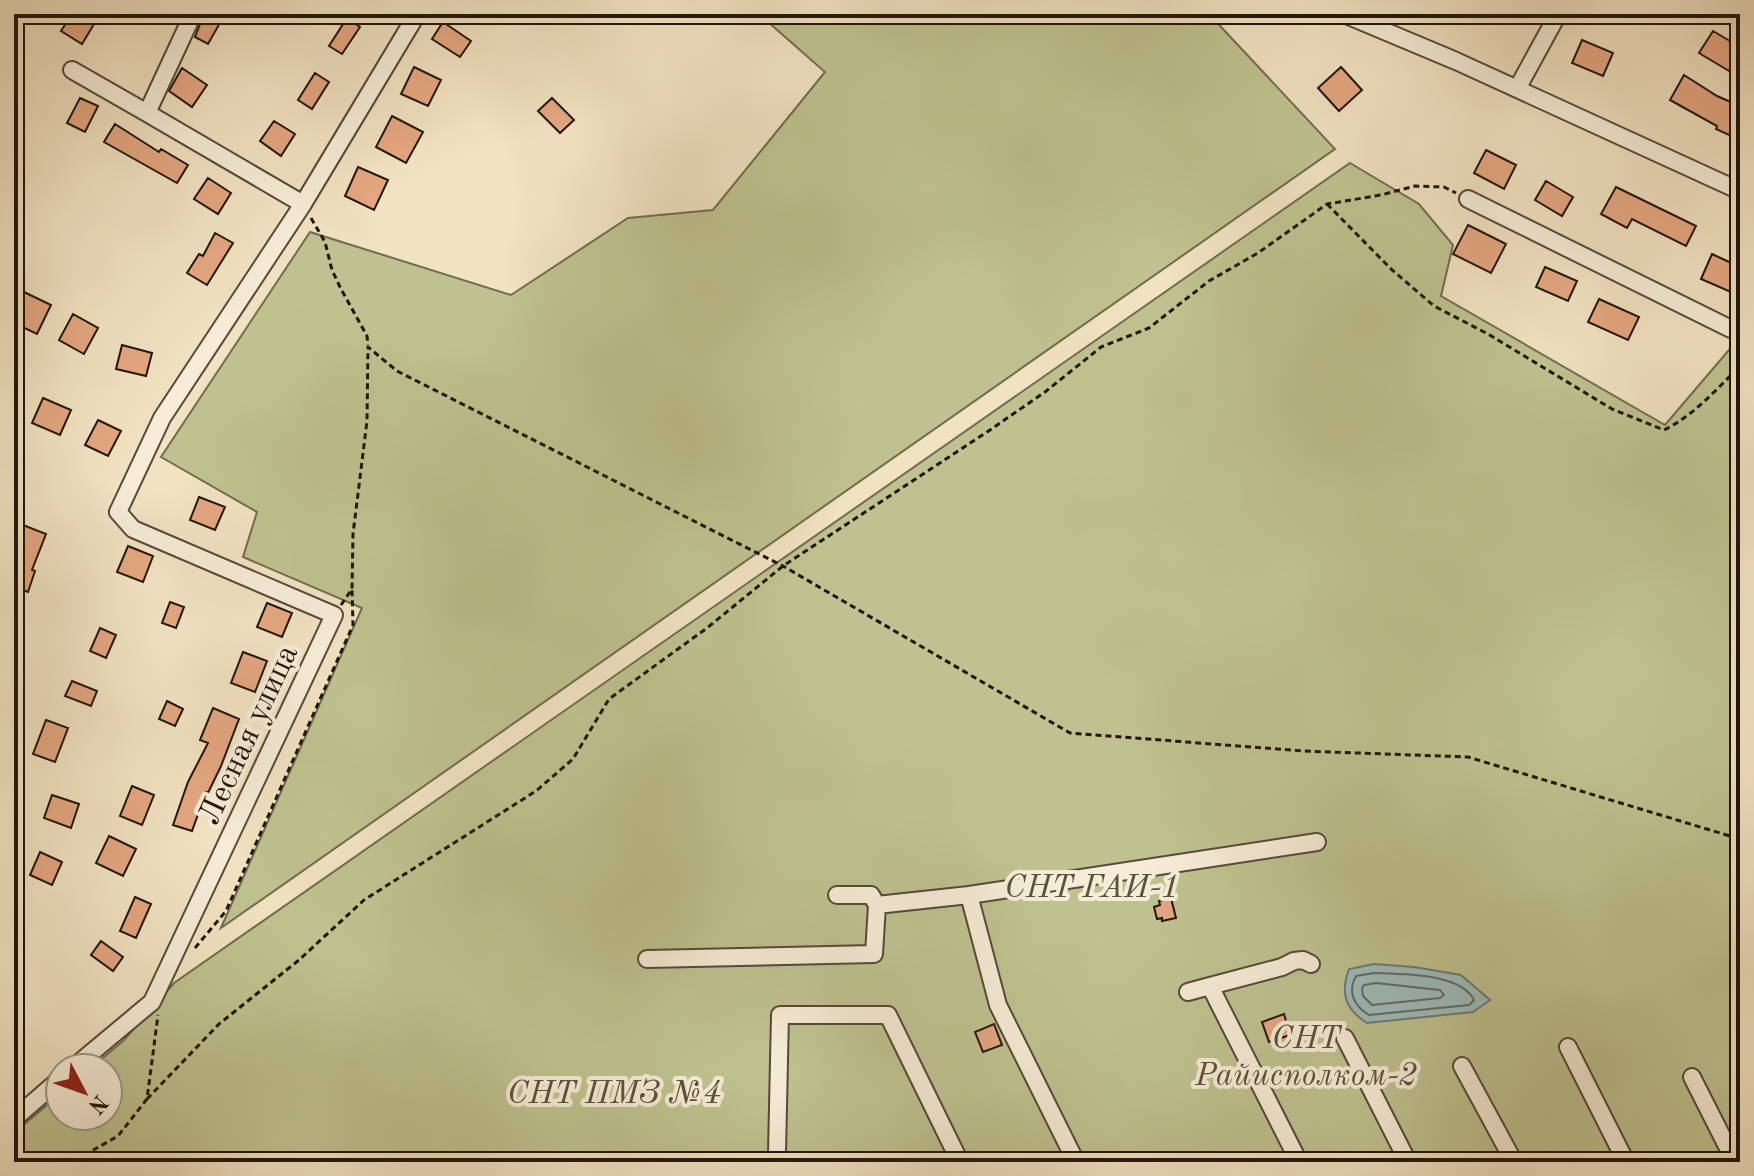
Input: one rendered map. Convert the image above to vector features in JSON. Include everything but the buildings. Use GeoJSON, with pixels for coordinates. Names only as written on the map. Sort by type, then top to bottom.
{"type":"FeatureCollection","features":[{"type":"Feature","properties":{"kind":"street"},"geometry":{"type":"LineString","coordinates":[[147,113],[193,14]]}},
{"type":"Feature","properties":{"kind":"street"},"geometry":{"type":"LineString","coordinates":[[72,70],[303,204],[417,14]]}},
{"type":"Feature","properties":{"kind":"street"},"geometry":{"type":"LineString","coordinates":[[1344,14],[1740,191]]}},
{"type":"Feature","properties":{"kind":"street"},"geometry":{"type":"LineString","coordinates":[[1517,89],[1558,14]]}},
{"type":"Feature","properties":{"kind":"street"},"geometry":{"type":"LineString","coordinates":[[1468,199],[1731,329],[1740,329]]}},
{"type":"Feature","properties":{"kind":"street","name":"Лесная улица"},"geometry":{"type":"LineString","coordinates":[[92,1052],[152,1002],[334,615],[133,529],[118,512],[162,418],[303,204]]}},
{"type":"Feature","properties":{"kind":"street"},"geometry":{"type":"LineString","coordinates":[[877,905],[969,895],[1317,842]]}},
{"type":"Feature","properties":{"kind":"street"},"geometry":{"type":"LineString","coordinates":[[647,959],[874,954],[877,905],[871,895],[837,895]]}},
{"type":"Feature","properties":{"kind":"street"},"geometry":{"type":"LineString","coordinates":[[969,895],[998,1005],[1076,1162]]}},
{"type":"Feature","properties":{"kind":"street"},"geometry":{"type":"LineString","coordinates":[[1188,992],[1294,961],[1303,960],[1311,964]]}},
{"type":"Feature","properties":{"kind":"street"},"geometry":{"type":"LineString","coordinates":[[1210,986],[1299,1162]]}},
{"type":"Feature","properties":{"kind":"street"},"geometry":{"type":"LineString","coordinates":[[777,1153],[780,1015],[888,1015],[960,1162]]}},
{"type":"Feature","properties":{"kind":"street"},"geometry":{"type":"LineString","coordinates":[[1345,1038],[1408,1162]]}},
{"type":"Feature","properties":{"kind":"street"},"geometry":{"type":"LineString","coordinates":[[1568,1047],[1626,1162]]}},
{"type":"Feature","properties":{"kind":"street"},"geometry":{"type":"LineString","coordinates":[[1462,1066],[1514,1162]]}},
{"type":"Feature","properties":{"kind":"street"},"geometry":{"type":"LineString","coordinates":[[1692,1077],[1735,1162]]}},
{"type":"Feature","properties":{"kind":"street"},"geometry":{"type":"LineString","coordinates":[[14,1119],[44,1093]]}},
{"type":"Feature","properties":{"kind":"path"},"geometry":{"type":"LineString","coordinates":[[77,1162],[118,1136],[147,1099],[219,1024],[299,960],[364,900],[536,791],[573,759],[609,699],[707,628],[783,566],[987,432],[1045,392],[1101,347],[1149,328],[1209,281],[1258,253],[1327,204],[1415,186],[1444,187],[1468,199]]}},
{"type":"Feature","properties":{"kind":"path"},"geometry":{"type":"LineString","coordinates":[[189,956],[226,911],[353,625],[353,534],[367,421],[367,336],[332,270],[325,242],[303,204]]}},
{"type":"Feature","properties":{"kind":"path"},"geometry":{"type":"LineString","coordinates":[[1327,204],[1391,269],[1434,306],[1488,334],[1612,409],[1664,430],[1679,422],[1740,366]]}},
{"type":"Feature","properties":{"kind":"path"},"geometry":{"type":"LineString","coordinates":[[368,347],[397,371],[783,566],[1070,733],[1217,745],[1468,757],[1740,839]]}},
{"type":"Feature","properties":{"kind":"path"},"geometry":{"type":"LineString","coordinates":[[334,615],[352,589]]}},
{"type":"Feature","properties":{"kind":"path"},"geometry":{"type":"LineString","coordinates":[[147,1099],[159,1006]]}},
{"type":"Feature","properties":{"kind":"green space"},"geometry":{"type":"Polygon","coordinates":[[[759,14],[1209,14],[1335,149],[221,928],[362,608],[243,557],[257,512],[161,457],[310,232],[511,295],[628,218],[713,210],[825,72],[759,14]]]}},
{"type":"Feature","properties":{"kind":"green space"},"geometry":{"type":"Polygon","coordinates":[[[1350,163],[1419,204],[1453,245],[1441,296],[1665,425],[1740,337],[1740,1162],[14,1162],[14,1133],[44,1108],[44,1132],[124,1132],[124,1052],[110,1052],[174,983],[1350,163]]]}},
{"type":"Feature","properties":{"kind":"water"},"geometry":{"type":"Polygon","coordinates":[[[1374,964],[1461,975],[1490,1000],[1473,1012],[1367,1023],[1349,1006],[1345,986],[1349,969],[1374,964]]]}},
{"type":"Feature","properties":{"kind":"park label","name":"СНТ ГАИ-1"},"geometry":{"type":"Point","coordinates":[1092,886]}},
{"type":"Feature","properties":{"kind":"park label","name":"СНТ Райисполком-2"},"geometry":{"type":"Point","coordinates":[1306,1056]}},
{"type":"Feature","properties":{"kind":"park label","name":"СНТ ПМЗ №4"},"geometry":{"type":"Point","coordinates":[614,1092]}}]}
